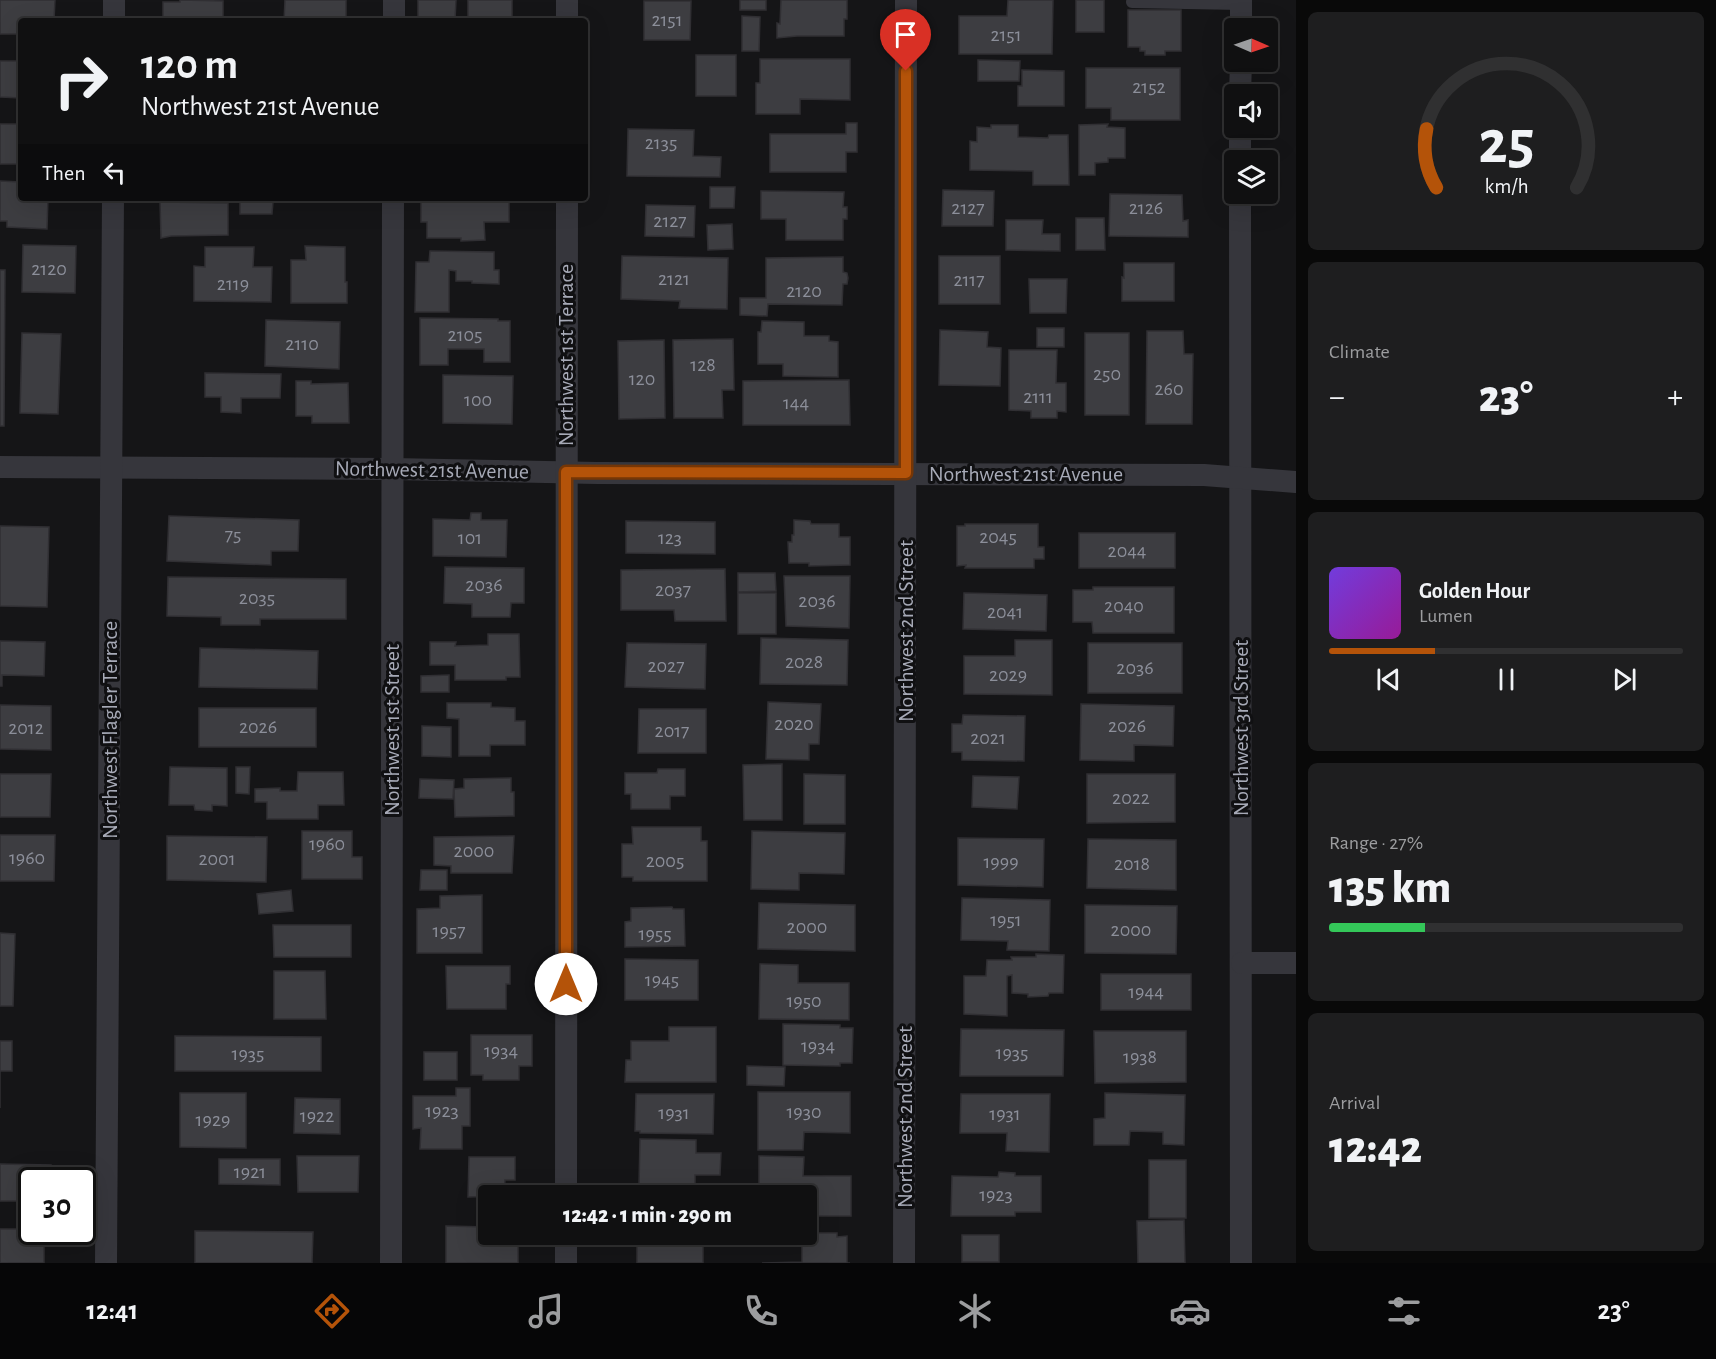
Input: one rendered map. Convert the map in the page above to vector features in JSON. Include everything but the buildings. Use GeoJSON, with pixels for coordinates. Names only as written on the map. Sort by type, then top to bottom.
{"type":"FeatureCollection","features":[{"type":"Feature","properties":{"kind":"street"},"geometry":{"type":"LineString","coordinates":[[114,0],[114,18]]}},
{"type":"Feature","properties":{"kind":"street"},"geometry":{"type":"LineString","coordinates":[[394,0],[394,18]]}},
{"type":"Feature","properties":{"kind":"street"},"geometry":{"type":"LineString","coordinates":[[567,0],[567,18]]}},
{"type":"Feature","properties":{"kind":"street","name":"Northwest 2nd Street"},"geometry":{"type":"LineString","coordinates":[[904,1263],[906,0]]}},
{"type":"Feature","properties":{"kind":"street"},"geometry":{"type":"LineString","coordinates":[[1241,2],[1241,18]]}},
{"type":"Feature","properties":{"kind":"street","name":"Northwest Flagler Terrace"},"geometry":{"type":"LineString","coordinates":[[106,1263],[113,201]]}},
{"type":"Feature","properties":{"kind":"street","name":"Northwest 1st Street"},"geometry":{"type":"LineString","coordinates":[[391,1263],[393,201]]}},
{"type":"Feature","properties":{"kind":"street","name":"Northwest 1st Terrace"},"geometry":{"type":"LineString","coordinates":[[566,1185],[567,201]]}},
{"type":"Feature","properties":{"kind":"street","name":"Northwest 3rd Street"},"geometry":{"type":"LineString","coordinates":[[1240,204],[1241,1263]]}},
{"type":"Feature","properties":{"kind":"street","name":"Northwest 21st Avenue"},"geometry":{"type":"LineString","coordinates":[[0,467],[1204,474],[1296,482]]}},
{"type":"Feature","properties":{"kind":"street"},"geometry":{"type":"LineString","coordinates":[[1242,963],[1296,963]]}},
{"type":"Feature","properties":{"kind":"street"},"geometry":{"type":"LineString","coordinates":[[566,1245],[566,1263]]}},
{"type":"Feature","properties":{"kind":"lane"},"geometry":{"type":"LineString","coordinates":[[1132,2],[1241,2]]}},
{"type":"Feature","properties":{"kind":"route"},"geometry":{"type":"LineString","coordinates":[[566,984],[566,472],[906,473],[906,71]]}}]}
